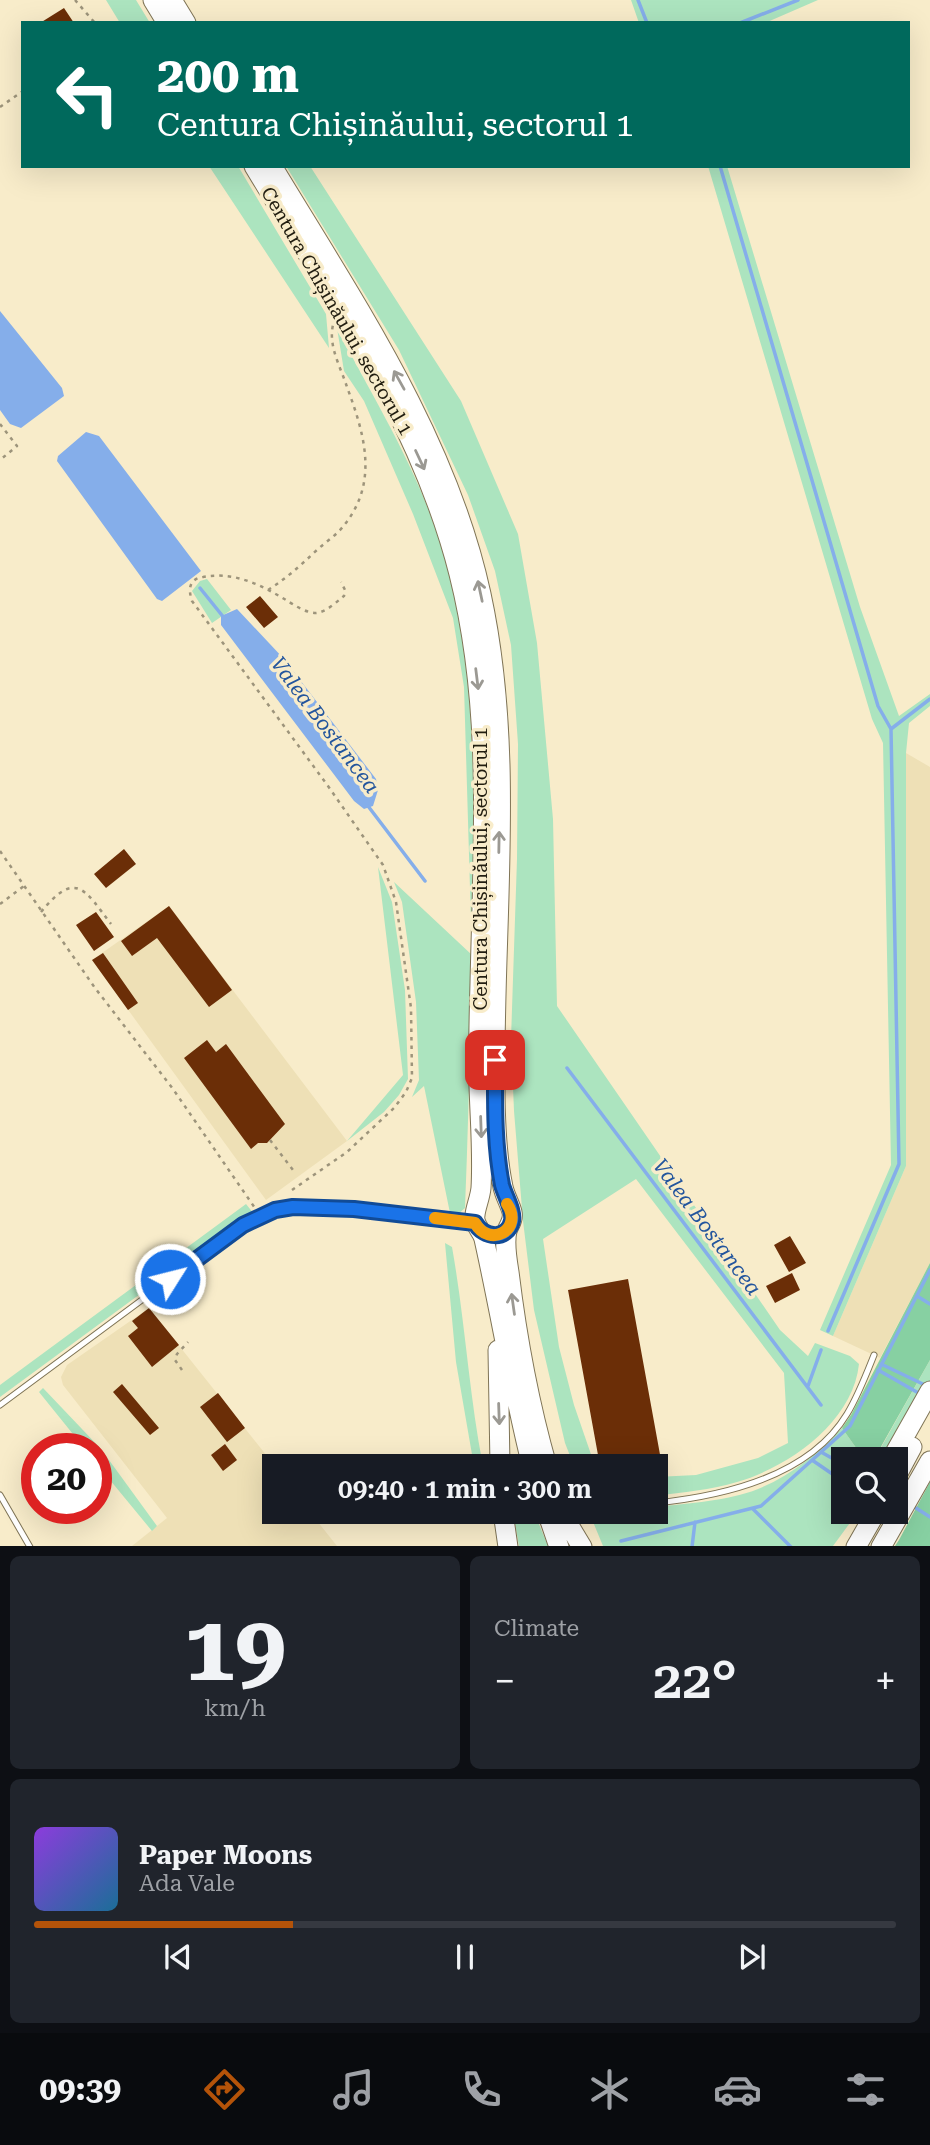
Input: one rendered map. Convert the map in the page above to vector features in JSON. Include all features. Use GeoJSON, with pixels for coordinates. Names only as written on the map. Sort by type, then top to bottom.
{"type":"FeatureCollection","features":[{"type":"Feature","properties":{"kind":"highway"},"geometry":{"type":"LineString","coordinates":[[153,0],[166,21]]}},
{"type":"Feature","properties":{"kind":"highway"},"geometry":{"type":"LineString","coordinates":[[172,0],[185,21]]}},
{"type":"Feature","properties":{"kind":"highway","name":"Centura Chișinăului, sectorul 1"},"geometry":{"type":"LineString","coordinates":[[255,168],[389,395],[424,468],[459,573],[474,649],[484,771],[479,1083],[482,1173],[479,1220],[529,1454]]}},
{"type":"Feature","properties":{"kind":"highway","name":"Centura Chișinăului, sectorul 1"},"geometry":{"type":"LineString","coordinates":[[273,168],[363,317],[426,433],[459,513],[482,597],[499,729],[495,1086],[499,1166],[512,1220],[507,1230],[509,1271],[518,1341],[544,1454]]}},
{"type":"Feature","properties":{"kind":"highway"},"geometry":{"type":"LineString","coordinates":[[507,1203],[491,1198],[479,1220],[496,1236],[507,1230]]}},
{"type":"Feature","properties":{"kind":"highway"},"geometry":{"type":"LineString","coordinates":[[495,1297],[500,1454]]}},
{"type":"Feature","properties":{"kind":"highway"},"geometry":{"type":"LineString","coordinates":[[898,1447],[930,1391]]}},
{"type":"Feature","properties":{"kind":"highway"},"geometry":{"type":"LineString","coordinates":[[908,1455],[930,1416]]}},
{"type":"Feature","properties":{"kind":"highway"},"geometry":{"type":"LineString","coordinates":[[881,1546],[930,1461]]}},
{"type":"Feature","properties":{"kind":"highway"},"geometry":{"type":"LineString","coordinates":[[505,1524],[508,1546]]}},
{"type":"Feature","properties":{"kind":"highway"},"geometry":{"type":"LineString","coordinates":[[551,1524],[559,1546]]}},
{"type":"Feature","properties":{"kind":"highway"},"geometry":{"type":"LineString","coordinates":[[563,1524],[569,1546]]}},
{"type":"Feature","properties":{"kind":"highway"},"geometry":{"type":"LineString","coordinates":[[568,1524],[582,1546]]}},
{"type":"Feature","properties":{"kind":"highway"},"geometry":{"type":"LineString","coordinates":[[843,1546],[855,1524]]}},
{"type":"Feature","properties":{"kind":"highway"},"geometry":{"type":"LineString","coordinates":[[856,1546],[869,1524]]}},
{"type":"Feature","properties":{"kind":"lane"},"geometry":{"type":"LineString","coordinates":[[0,1405],[243,1225],[275,1210],[293,1207],[354,1209],[479,1220]]}},
{"type":"Feature","properties":{"kind":"lane"},"geometry":{"type":"LineString","coordinates":[[668,1501],[743,1488],[806,1455],[828,1438],[846,1415],[874,1355]]}},
{"type":"Feature","properties":{"kind":"lane"},"geometry":{"type":"LineString","coordinates":[[0,1495],[30,1546]]}},
{"type":"Feature","properties":{"kind":"path"},"geometry":{"type":"LineString","coordinates":[[75,0],[93,21]]}},
{"type":"Feature","properties":{"kind":"path"},"geometry":{"type":"LineString","coordinates":[[0,107],[21,92]]}},
{"type":"Feature","properties":{"kind":"path"},"geometry":{"type":"LineString","coordinates":[[268,590],[292,574],[344,527],[356,510],[365,484],[367,460],[363,436],[332,345],[331,330],[337,305]]}},
{"type":"Feature","properties":{"kind":"path"},"geometry":{"type":"LineString","coordinates":[[0,424],[17,446],[0,460]]}},
{"type":"Feature","properties":{"kind":"path"},"geometry":{"type":"LineString","coordinates":[[292,1190],[347,1152],[394,1108],[412,1078],[411,1008],[396,902],[383,865],[192,601],[189,591],[191,583],[200,577],[216,575],[243,578],[298,607],[316,613],[326,610],[344,596],[345,590],[341,582]]}},
{"type":"Feature","properties":{"kind":"path"},"geometry":{"type":"LineString","coordinates":[[0,851],[95,988],[173,1088],[261,1217]]}},
{"type":"Feature","properties":{"kind":"path"},"geometry":{"type":"LineString","coordinates":[[0,904],[24,886]]}},
{"type":"Feature","properties":{"kind":"path"},"geometry":{"type":"LineString","coordinates":[[41,912],[53,898],[66,889],[75,887],[85,891],[111,925]]}},
{"type":"Feature","properties":{"kind":"path"},"geometry":{"type":"LineString","coordinates":[[270,1140],[293,1170]]}},
{"type":"Feature","properties":{"kind":"path"},"geometry":{"type":"LineString","coordinates":[[182,1370],[176,1360],[177,1354],[188,1342]]}},
{"type":"Feature","properties":{"kind":"shaded area"},"geometry":{"type":"Polygon","coordinates":[[[906,753],[930,767],[930,1263],[880,1358],[833,1336],[906,1166],[906,753]]]}},
{"type":"Feature","properties":{"kind":"shaded area"},"geometry":{"type":"Polygon","coordinates":[[[169,906],[347,1141],[266,1200],[92,960],[169,906]]]}},
{"type":"Feature","properties":{"kind":"shaded area"},"geometry":{"type":"Polygon","coordinates":[[[149,1308],[265,1454],[262,1454],[262,1524],[320,1524],[337,1546],[132,1546],[167,1518],[112,1448],[112,1433],[101,1433],[63,1385],[61,1377],[67,1365],[149,1308]]]}},
{"type":"Feature","properties":{"kind":"green space"},"geometry":{"type":"Polygon","coordinates":[[[106,0],[136,0],[149,21],[119,21],[106,0]]]}},
{"type":"Feature","properties":{"kind":"green space"},"geometry":{"type":"Polygon","coordinates":[[[631,0],[818,0],[770,21],[638,21],[631,0]]]}},
{"type":"Feature","properties":{"kind":"green space"},"geometry":{"type":"Polygon","coordinates":[[[210,168],[239,168],[326,314],[329,348],[210,168]]]}},
{"type":"Feature","properties":{"kind":"green space"},"geometry":{"type":"Polygon","coordinates":[[[287,168],[311,168],[461,401],[518,534],[537,643],[553,819],[557,1006],[780,1330],[808,1356],[815,1343],[850,1356],[859,1364],[845,1405],[815,1439],[777,1465],[737,1482],[668,1494],[668,1476],[696,1475],[758,1458],[788,1443],[784,1373],[636,1179],[543,1239],[559,1347],[574,1405],[591,1454],[569,1454],[565,1443],[534,1310],[514,1111],[511,1039],[518,744],[511,645],[495,571],[468,495],[399,350],[287,168]]]}},
{"type":"Feature","properties":{"kind":"green space"},"geometry":{"type":"Polygon","coordinates":[[[709,168],[728,168],[860,607],[899,716],[930,694],[930,706],[909,723],[906,753],[906,1166],[833,1336],[820,1330],[891,1165],[883,743],[872,719],[709,168]]]}},
{"type":"Feature","properties":{"kind":"green space"},"geometry":{"type":"Polygon","coordinates":[[[337,328],[419,487],[440,543],[452,588],[461,634],[471,726],[472,943],[464,687],[453,618],[413,514],[364,401],[344,371],[337,328]]]}},
{"type":"Feature","properties":{"kind":"green space"},"geometry":{"type":"Polygon","coordinates":[[[207,579],[231,610],[212,623],[192,591],[200,581],[207,579]]]}},
{"type":"Feature","properties":{"kind":"green space"},"geometry":{"type":"Polygon","coordinates":[[[378,867],[392,902],[405,990],[408,1079],[399,1095],[384,1112],[347,1141],[403,1075],[378,867]]]}},
{"type":"Feature","properties":{"kind":"green space"},"geometry":{"type":"Polygon","coordinates":[[[394,882],[471,955],[465,1208],[457,1215],[450,1213],[424,1086],[412,1097],[419,1080],[416,1002],[402,902],[394,882]]]}},
{"type":"Feature","properties":{"kind":"green space"},"geometry":{"type":"Polygon","coordinates":[[[246,1204],[254,1214],[234,1225],[0,1397],[0,1385],[246,1204]]]}},
{"type":"Feature","properties":{"kind":"green space"},"geometry":{"type":"Polygon","coordinates":[[[445,1243],[452,1247],[481,1454],[472,1454],[456,1362],[445,1243]]]}},
{"type":"Feature","properties":{"kind":"green space"},"geometry":{"type":"Polygon","coordinates":[[[930,1263],[930,1360],[881,1447],[855,1447],[842,1428],[930,1263]]]}},
{"type":"Feature","properties":{"kind":"green space"},"geometry":{"type":"Polygon","coordinates":[[[930,1360],[930,1385],[895,1447],[881,1447],[930,1360]]]}},
{"type":"Feature","properties":{"kind":"green space"},"geometry":{"type":"Polygon","coordinates":[[[43,1388],[86,1433],[72,1433],[39,1392],[43,1388]]]}},
{"type":"Feature","properties":{"kind":"green space"},"geometry":{"type":"Polygon","coordinates":[[[842,1428],[855,1447],[831,1447],[831,1524],[849,1524],[833,1546],[603,1546],[594,1524],[668,1524],[668,1506],[746,1493],[770,1484],[814,1455],[842,1428]]]}},
{"type":"Feature","properties":{"kind":"green space"},"geometry":{"type":"Polygon","coordinates":[[[112,1464],[157,1526],[152,1531],[112,1482],[112,1464]]]}},
{"type":"Feature","properties":{"kind":"green space"},"geometry":{"type":"Polygon","coordinates":[[[930,1482],[930,1546],[895,1546],[930,1482]]]}},
{"type":"Feature","properties":{"kind":"green space"},"geometry":{"type":"Polygon","coordinates":[[[515,1524],[539,1524],[548,1546],[519,1546],[515,1524]]]}},
{"type":"Feature","properties":{"kind":"water"},"geometry":{"type":"Polygon","coordinates":[[[0,311],[62,388],[64,396],[21,428],[10,424],[0,410],[0,311]]]}},
{"type":"Feature","properties":{"kind":"water"},"geometry":{"type":"Polygon","coordinates":[[[86,432],[99,436],[201,571],[162,601],[157,599],[57,461],[58,456],[86,432]]]}},
{"type":"Feature","properties":{"kind":"water"},"geometry":{"type":"Polygon","coordinates":[[[237,609],[284,659],[376,779],[378,790],[373,806],[364,809],[354,801],[221,625],[221,616],[237,609]]]}},
{"type":"Feature","properties":{"kind":"building"},"geometry":{"type":"Polygon","coordinates":[[[64,8],[73,21],[43,21],[64,8]]]}},
{"type":"Feature","properties":{"kind":"building"},"geometry":{"type":"Polygon","coordinates":[[[260,596],[278,617],[264,628],[246,607],[260,596]]]}},
{"type":"Feature","properties":{"kind":"building"},"geometry":{"type":"Polygon","coordinates":[[[124,849],[136,864],[106,888],[94,874],[124,849]]]}},
{"type":"Feature","properties":{"kind":"building"},"geometry":{"type":"Polygon","coordinates":[[[169,906],[232,990],[209,1007],[157,938],[132,956],[121,941],[169,906]]]}},
{"type":"Feature","properties":{"kind":"building"},"geometry":{"type":"Polygon","coordinates":[[[96,912],[114,937],[94,951],[76,925],[96,912]]]}},
{"type":"Feature","properties":{"kind":"building"},"geometry":{"type":"Polygon","coordinates":[[[103,953],[138,1003],[128,1010],[92,960],[103,953]]]}},
{"type":"Feature","properties":{"kind":"building"},"geometry":{"type":"Polygon","coordinates":[[[207,1040],[216,1052],[226,1044],[285,1124],[267,1143],[258,1143],[251,1149],[184,1058],[207,1040]]]}},
{"type":"Feature","properties":{"kind":"building"},"geometry":{"type":"Polygon","coordinates":[[[790,1236],[806,1263],[789,1272],[774,1245],[790,1236]]]}},
{"type":"Feature","properties":{"kind":"building"},"geometry":{"type":"Polygon","coordinates":[[[792,1273],[800,1290],[775,1303],[766,1286],[792,1273]]]}},
{"type":"Feature","properties":{"kind":"building"},"geometry":{"type":"Polygon","coordinates":[[[628,1279],[660,1454],[598,1454],[568,1290],[628,1279]]]}},
{"type":"Feature","properties":{"kind":"building"},"geometry":{"type":"Polygon","coordinates":[[[149,1308],[179,1345],[152,1367],[128,1336],[138,1328],[132,1321],[149,1308]]]}},
{"type":"Feature","properties":{"kind":"building"},"geometry":{"type":"Polygon","coordinates":[[[122,1384],[159,1428],[150,1435],[113,1392],[122,1384]]]}},
{"type":"Feature","properties":{"kind":"building"},"geometry":{"type":"Polygon","coordinates":[[[218,1393],[245,1428],[227,1442],[200,1407],[218,1393]]]}},
{"type":"Feature","properties":{"kind":"building"},"geometry":{"type":"Polygon","coordinates":[[[225,1444],[237,1460],[223,1471],[211,1455],[225,1444]]]}},
{"type":"Feature","properties":{"kind":"waterway"},"geometry":{"type":"LineString","coordinates":[[638,0],[646,21]]}},
{"type":"Feature","properties":{"kind":"waterway"},"geometry":{"type":"LineString","coordinates":[[745,21],[798,0]]}},
{"type":"Feature","properties":{"kind":"waterway"},"geometry":{"type":"LineString","coordinates":[[721,168],[878,706],[891,729],[899,1164],[828,1331]]}},
{"type":"Feature","properties":{"kind":"waterway","name":"Valea Bostancea"},"geometry":{"type":"LineString","coordinates":[[200,588],[225,619]]}},
{"type":"Feature","properties":{"kind":"waterway"},"geometry":{"type":"LineString","coordinates":[[891,729],[930,699]]}},
{"type":"Feature","properties":{"kind":"waterway","name":"Valea Bostancea"},"geometry":{"type":"LineString","coordinates":[[368,806],[425,881]]}},
{"type":"Feature","properties":{"kind":"waterway","name":"Valea Bostancea"},"geometry":{"type":"LineString","coordinates":[[567,1068],[821,1405]]}},
{"type":"Feature","properties":{"kind":"waterway"},"geometry":{"type":"LineString","coordinates":[[621,1541],[761,1506],[850,1426],[930,1270]]}},
{"type":"Feature","properties":{"kind":"waterway"},"geometry":{"type":"LineString","coordinates":[[917,1296],[930,1304]]}},
{"type":"Feature","properties":{"kind":"waterway"},"geometry":{"type":"LineString","coordinates":[[808,1386],[821,1350]]}},
{"type":"Feature","properties":{"kind":"waterway"},"geometry":{"type":"LineString","coordinates":[[881,1364],[927,1386]]}},
{"type":"Feature","properties":{"kind":"waterway"},"geometry":{"type":"LineString","coordinates":[[878,1370],[922,1395]]}},
{"type":"Feature","properties":{"kind":"waterway"},"geometry":{"type":"LineString","coordinates":[[821,1452],[831,1458]]}},
{"type":"Feature","properties":{"kind":"waterway"},"geometry":{"type":"LineString","coordinates":[[812,1460],[831,1473]]}},
{"type":"Feature","properties":{"kind":"waterway"},"geometry":{"type":"LineString","coordinates":[[916,1508],[930,1517]]}},
{"type":"Feature","properties":{"kind":"waterway"},"geometry":{"type":"LineString","coordinates":[[753,1509],[790,1546]]}},
{"type":"Feature","properties":{"kind":"waterway"},"geometry":{"type":"LineString","coordinates":[[692,1546],[695,1522]]}},
{"type":"Feature","properties":{"kind":"slow traffic"},"geometry":{"type":"LineString","coordinates":[[435,1218],[475,1223],[484,1233],[496,1236],[507,1230],[512,1220],[507,1204]]}},
{"type":"Feature","properties":{"kind":"route"},"geometry":{"type":"LineString","coordinates":[[170,1279],[243,1225],[275,1210],[293,1207],[354,1209],[475,1223],[484,1233],[496,1236],[502,1234],[510,1225],[512,1214],[499,1166],[495,1060]]}}]}
